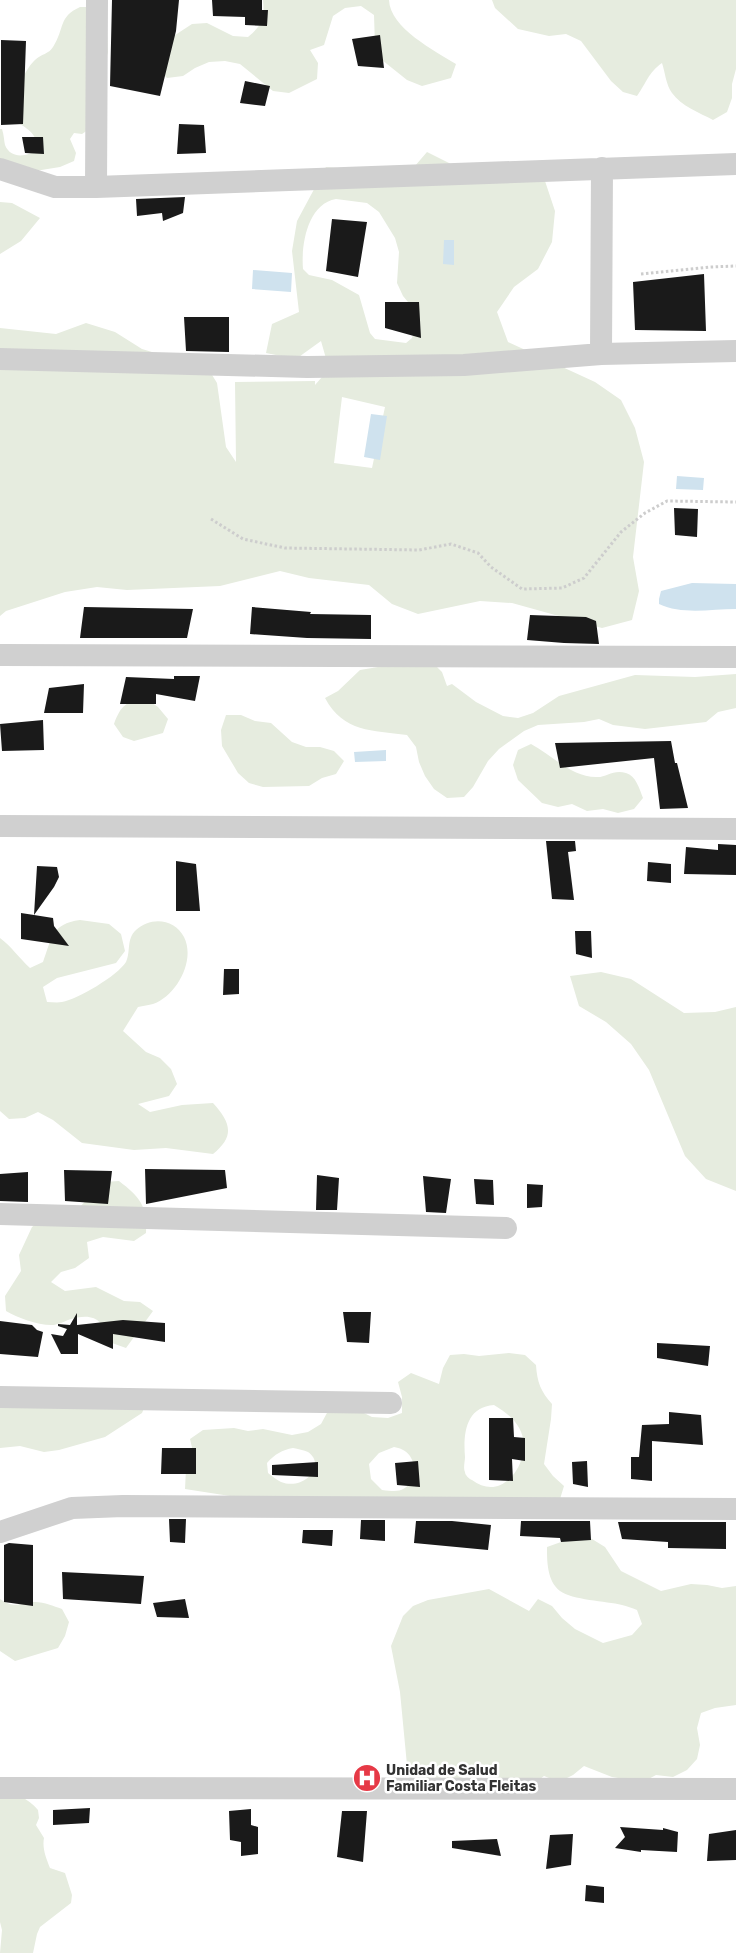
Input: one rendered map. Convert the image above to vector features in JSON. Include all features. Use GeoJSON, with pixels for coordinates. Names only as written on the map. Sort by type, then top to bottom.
{"type":"FeatureCollection","features":[{"type":"Feature","properties":{"kind":"street"},"geometry":{"type":"LineString","coordinates":[[96,187],[97,0]]}},
{"type":"Feature","properties":{"kind":"street"},"geometry":{"type":"LineString","coordinates":[[0,169],[55,187],[96,187],[736,164]]}},
{"type":"Feature","properties":{"kind":"street"},"geometry":{"type":"LineString","coordinates":[[601,354],[602,168]]}},
{"type":"Feature","properties":{"kind":"street"},"geometry":{"type":"LineString","coordinates":[[0,359],[307,367],[464,365],[601,354],[736,351]]}},
{"type":"Feature","properties":{"kind":"street"},"geometry":{"type":"LineString","coordinates":[[0,655],[736,657]]}},
{"type":"Feature","properties":{"kind":"street"},"geometry":{"type":"LineString","coordinates":[[0,826],[736,829]]}},
{"type":"Feature","properties":{"kind":"street"},"geometry":{"type":"LineString","coordinates":[[0,1214],[506,1228]]}},
{"type":"Feature","properties":{"kind":"street"},"geometry":{"type":"LineString","coordinates":[[0,1397],[391,1403]]}},
{"type":"Feature","properties":{"kind":"street"},"geometry":{"type":"LineString","coordinates":[[0,1532],[72,1508],[123,1506],[736,1509]]}},
{"type":"Feature","properties":{"kind":"street"},"geometry":{"type":"LineString","coordinates":[[0,1788],[736,1790]]}},
{"type":"Feature","properties":{"kind":"path"},"geometry":{"type":"LineString","coordinates":[[642,274],[736,266]]}},
{"type":"Feature","properties":{"kind":"path"},"geometry":{"type":"LineString","coordinates":[[211,519],[243,539],[285,548],[419,550],[451,544],[478,553],[490,567],[522,589],[562,588],[584,578],[621,532],[646,513],[667,501],[736,502]]}},
{"type":"Feature","properties":{"kind":"shaded area"},"geometry":{"type":"Polygon","coordinates":[[[263,0],[389,0],[391,10],[405,29],[415,38],[456,64],[451,78],[422,86],[407,80],[382,60],[375,46],[374,15],[361,6],[345,8],[333,16],[324,45],[310,50],[318,63],[317,79],[289,93],[273,91],[240,64],[225,61],[209,62],[183,76],[167,78],[156,67],[166,41],[192,24],[207,23],[233,36],[248,37],[257,29],[262,21],[263,0]]]}},
{"type":"Feature","properties":{"kind":"shaded area"},"geometry":{"type":"Polygon","coordinates":[[[492,0],[736,0],[736,69],[732,84],[732,98],[727,112],[713,120],[680,102],[670,90],[662,63],[651,74],[637,96],[623,92],[611,81],[581,41],[566,34],[549,36],[518,29],[495,8],[492,0]]]}},
{"type":"Feature","properties":{"kind":"shaded area"},"geometry":{"type":"Polygon","coordinates":[[[80,7],[88,7],[107,30],[108,52],[88,130],[82,134],[74,133],[70,139],[76,153],[74,161],[60,167],[29,172],[0,162],[0,129],[2,129],[5,145],[11,153],[25,155],[37,150],[34,136],[28,129],[15,121],[15,97],[29,67],[37,58],[51,49],[57,40],[65,19],[80,7]]]}},
{"type":"Feature","properties":{"kind":"shaded area"},"geometry":{"type":"Polygon","coordinates":[[[427,152],[485,181],[545,181],[555,211],[552,242],[538,269],[514,287],[497,312],[508,342],[595,382],[621,400],[635,428],[644,462],[633,557],[639,591],[632,620],[602,628],[512,603],[480,601],[418,614],[392,604],[369,585],[309,578],[280,571],[220,586],[127,590],[97,587],[65,592],[6,611],[0,616],[0,328],[56,334],[86,323],[115,332],[142,349],[172,358],[201,357],[217,383],[226,447],[236,462],[235,382],[315,381],[315,385],[329,369],[321,341],[296,359],[266,353],[272,324],[299,312],[292,251],[297,221],[326,167],[408,174],[427,152]],[[336,199],[326,202],[312,217],[303,249],[303,269],[309,275],[332,280],[359,295],[370,333],[375,339],[406,343],[412,338],[414,331],[413,308],[403,296],[397,283],[399,252],[395,238],[379,212],[367,203],[336,199]],[[342,397],[334,463],[372,468],[385,407],[342,397]]]}},
{"type":"Feature","properties":{"kind":"shaded area"},"geometry":{"type":"Polygon","coordinates":[[[0,202],[12,203],[40,218],[21,241],[0,254],[0,202]]]}},
{"type":"Feature","properties":{"kind":"shaded area"},"geometry":{"type":"Polygon","coordinates":[[[432,662],[442,672],[447,686],[452,684],[476,702],[503,716],[518,718],[533,713],[559,696],[635,675],[695,677],[736,674],[736,708],[718,712],[706,722],[645,729],[613,725],[599,719],[584,722],[538,725],[524,731],[499,749],[488,761],[473,787],[464,797],[447,798],[434,789],[425,776],[419,762],[416,747],[407,735],[360,728],[350,724],[341,718],[325,698],[338,691],[360,670],[390,665],[432,662]]]}},
{"type":"Feature","properties":{"kind":"shaded area"},"geometry":{"type":"Polygon","coordinates":[[[145,698],[158,707],[168,719],[163,733],[134,741],[123,737],[114,724],[119,712],[125,705],[145,698]]]}},
{"type":"Feature","properties":{"kind":"shaded area"},"geometry":{"type":"Polygon","coordinates":[[[226,715],[241,715],[255,721],[271,723],[292,742],[306,747],[320,747],[334,751],[344,761],[336,774],[322,778],[309,786],[263,787],[249,783],[238,773],[222,746],[221,730],[226,715]]]}},
{"type":"Feature","properties":{"kind":"shaded area"},"geometry":{"type":"Polygon","coordinates":[[[531,744],[562,765],[587,776],[596,777],[617,772],[626,773],[637,783],[643,798],[634,809],[618,813],[603,809],[587,811],[572,804],[558,807],[542,803],[518,780],[513,765],[518,750],[531,744]]]}},
{"type":"Feature","properties":{"kind":"shaded area"},"geometry":{"type":"Polygon","coordinates":[[[80,920],[109,924],[121,934],[125,951],[116,963],[57,978],[43,987],[47,1002],[69,1000],[97,986],[114,974],[126,962],[131,937],[142,926],[155,921],[169,923],[175,926],[184,937],[187,946],[186,967],[176,986],[161,1000],[138,1007],[123,1031],[146,1052],[160,1058],[171,1069],[177,1084],[169,1096],[138,1104],[150,1112],[182,1105],[213,1103],[224,1117],[228,1129],[225,1141],[213,1154],[166,1148],[134,1150],[82,1143],[53,1120],[38,1112],[25,1118],[9,1119],[0,1111],[0,938],[30,968],[43,962],[51,939],[58,929],[70,922],[80,920]]]}},
{"type":"Feature","properties":{"kind":"shaded area"},"geometry":{"type":"Polygon","coordinates":[[[601,972],[631,979],[684,1013],[715,1012],[736,1007],[736,1191],[706,1179],[685,1156],[649,1070],[631,1044],[606,1022],[579,1006],[570,976],[601,972]]]}},
{"type":"Feature","properties":{"kind":"shaded area"},"geometry":{"type":"Polygon","coordinates":[[[119,1181],[133,1192],[141,1203],[144,1209],[146,1233],[134,1241],[103,1237],[87,1242],[89,1258],[75,1268],[61,1272],[51,1282],[65,1291],[96,1287],[124,1301],[140,1302],[153,1311],[126,1348],[112,1343],[101,1323],[91,1317],[77,1318],[48,1325],[29,1321],[6,1311],[5,1296],[21,1271],[19,1255],[32,1227],[43,1218],[73,1214],[104,1182],[119,1181]]]}},
{"type":"Feature","properties":{"kind":"shaded area"},"geometry":{"type":"Polygon","coordinates":[[[509,1353],[525,1355],[536,1365],[540,1386],[552,1404],[544,1464],[564,1486],[560,1499],[230,1496],[185,1489],[186,1469],[194,1456],[190,1439],[203,1430],[234,1428],[248,1431],[263,1429],[292,1435],[308,1432],[321,1424],[328,1411],[358,1410],[372,1417],[388,1418],[402,1413],[402,1397],[398,1382],[411,1373],[439,1384],[443,1368],[450,1355],[479,1356],[509,1353]],[[494,1405],[477,1411],[472,1416],[468,1423],[465,1439],[464,1469],[466,1474],[470,1479],[486,1487],[496,1487],[509,1479],[521,1460],[524,1444],[517,1424],[494,1405]],[[394,1447],[379,1453],[369,1464],[371,1479],[382,1490],[400,1490],[415,1479],[413,1463],[409,1454],[405,1451],[394,1447]],[[293,1448],[279,1453],[267,1463],[268,1473],[281,1482],[298,1483],[310,1475],[314,1470],[315,1463],[313,1457],[308,1452],[293,1448]]]}},
{"type":"Feature","properties":{"kind":"shaded area"},"geometry":{"type":"Polygon","coordinates":[[[0,1395],[145,1406],[142,1413],[105,1437],[59,1450],[44,1452],[20,1446],[0,1448],[0,1395]]]}},
{"type":"Feature","properties":{"kind":"shaded area"},"geometry":{"type":"Polygon","coordinates":[[[575,1537],[592,1539],[605,1547],[621,1571],[661,1591],[691,1584],[722,1588],[736,1586],[736,1705],[715,1708],[701,1713],[697,1728],[700,1745],[697,1759],[687,1770],[673,1777],[656,1775],[643,1782],[612,1777],[584,1766],[573,1775],[559,1782],[544,1776],[532,1785],[517,1790],[489,1775],[473,1773],[446,1785],[417,1778],[407,1765],[400,1692],[391,1646],[403,1616],[413,1606],[428,1600],[489,1589],[529,1611],[538,1599],[552,1606],[575,1629],[603,1643],[632,1635],[642,1624],[637,1610],[622,1605],[565,1594],[552,1582],[547,1558],[547,1547],[575,1537]]]}},
{"type":"Feature","properties":{"kind":"shaded area"},"geometry":{"type":"Polygon","coordinates":[[[0,1599],[14,1605],[39,1602],[62,1609],[69,1622],[65,1636],[58,1648],[15,1661],[0,1651],[0,1599]]]}},
{"type":"Feature","properties":{"kind":"shaded area"},"geometry":{"type":"Polygon","coordinates":[[[0,1791],[21,1797],[38,1810],[39,1818],[36,1825],[44,1838],[44,1849],[50,1868],[65,1873],[72,1895],[71,1903],[40,1927],[33,1953],[0,1953],[2,1930],[0,1922],[0,1791]]]}},
{"type":"Feature","properties":{"kind":"water"},"geometry":{"type":"Polygon","coordinates":[[[444,240],[454,240],[454,265],[443,264],[444,240]]]}},
{"type":"Feature","properties":{"kind":"water"},"geometry":{"type":"Polygon","coordinates":[[[253,270],[292,273],[291,292],[252,289],[253,270]]]}},
{"type":"Feature","properties":{"kind":"water"},"geometry":{"type":"Polygon","coordinates":[[[371,414],[387,416],[380,460],[364,457],[371,414]]]}},
{"type":"Feature","properties":{"kind":"water"},"geometry":{"type":"Polygon","coordinates":[[[677,476],[704,478],[703,490],[676,489],[677,476]]]}},
{"type":"Feature","properties":{"kind":"water"},"geometry":{"type":"Polygon","coordinates":[[[692,583],[736,584],[736,609],[697,611],[677,609],[659,604],[661,591],[692,583]]]}},
{"type":"Feature","properties":{"kind":"water"},"geometry":{"type":"Polygon","coordinates":[[[386,750],[386,761],[355,762],[354,752],[386,750]]]}},
{"type":"Feature","properties":{"kind":"building"},"geometry":{"type":"Polygon","coordinates":[[[112,0],[179,0],[176,31],[160,96],[110,86],[112,0]]]}},
{"type":"Feature","properties":{"kind":"building"},"geometry":{"type":"Polygon","coordinates":[[[212,0],[262,0],[262,10],[268,10],[267,26],[245,25],[245,17],[213,16],[212,0]]]}},
{"type":"Feature","properties":{"kind":"building"},"geometry":{"type":"Polygon","coordinates":[[[380,35],[384,68],[358,66],[352,39],[380,35]]]}},
{"type":"Feature","properties":{"kind":"building"},"geometry":{"type":"Polygon","coordinates":[[[1,40],[26,41],[23,124],[1,125],[1,40]]]}},
{"type":"Feature","properties":{"kind":"building"},"geometry":{"type":"Polygon","coordinates":[[[245,81],[270,86],[265,106],[240,103],[245,81]]]}},
{"type":"Feature","properties":{"kind":"building"},"geometry":{"type":"Polygon","coordinates":[[[179,124],[204,125],[206,153],[177,154],[179,124]]]}},
{"type":"Feature","properties":{"kind":"building"},"geometry":{"type":"Polygon","coordinates":[[[22,137],[43,137],[44,154],[25,153],[22,137]]]}},
{"type":"Feature","properties":{"kind":"building"},"geometry":{"type":"Polygon","coordinates":[[[185,197],[183,213],[163,221],[162,213],[137,216],[136,199],[185,197]]]}},
{"type":"Feature","properties":{"kind":"building"},"geometry":{"type":"Polygon","coordinates":[[[332,219],[367,222],[358,277],[326,271],[332,219]]]}},
{"type":"Feature","properties":{"kind":"building"},"geometry":{"type":"Polygon","coordinates":[[[704,274],[706,331],[635,330],[633,282],[704,274]]]}},
{"type":"Feature","properties":{"kind":"building"},"geometry":{"type":"Polygon","coordinates":[[[385,302],[419,302],[421,338],[385,328],[385,302]]]}},
{"type":"Feature","properties":{"kind":"building"},"geometry":{"type":"Polygon","coordinates":[[[184,317],[229,317],[229,352],[186,351],[184,317]]]}},
{"type":"Feature","properties":{"kind":"building"},"geometry":{"type":"Polygon","coordinates":[[[674,508],[698,509],[697,537],[675,535],[674,508]]]}},
{"type":"Feature","properties":{"kind":"building"},"geometry":{"type":"Polygon","coordinates":[[[84,607],[193,609],[187,638],[80,638],[84,607]]]}},
{"type":"Feature","properties":{"kind":"building"},"geometry":{"type":"Polygon","coordinates":[[[252,607],[311,612],[310,614],[371,615],[371,639],[307,638],[250,634],[252,607]]]}},
{"type":"Feature","properties":{"kind":"building"},"geometry":{"type":"Polygon","coordinates":[[[530,615],[586,617],[596,621],[599,644],[527,640],[530,615]]]}},
{"type":"Feature","properties":{"kind":"building"},"geometry":{"type":"Polygon","coordinates":[[[174,676],[200,676],[195,701],[156,694],[156,704],[120,704],[126,677],[174,679],[174,676]]]}},
{"type":"Feature","properties":{"kind":"building"},"geometry":{"type":"Polygon","coordinates":[[[84,684],[83,713],[44,713],[49,688],[84,684]]]}},
{"type":"Feature","properties":{"kind":"building"},"geometry":{"type":"Polygon","coordinates":[[[43,720],[44,750],[2,751],[0,724],[43,720]]]}},
{"type":"Feature","properties":{"kind":"building"},"geometry":{"type":"Polygon","coordinates":[[[671,741],[675,763],[677,763],[688,808],[660,809],[654,758],[560,768],[555,743],[671,741]]]}},
{"type":"Feature","properties":{"kind":"building"},"geometry":{"type":"Polygon","coordinates":[[[546,841],[575,841],[576,851],[568,852],[574,900],[552,899],[546,841]]]}},
{"type":"Feature","properties":{"kind":"building"},"geometry":{"type":"Polygon","coordinates":[[[718,844],[736,845],[736,875],[684,874],[686,847],[718,850],[718,844]]]}},
{"type":"Feature","properties":{"kind":"building"},"geometry":{"type":"Polygon","coordinates":[[[176,861],[196,864],[200,911],[176,911],[176,861]]]}},
{"type":"Feature","properties":{"kind":"building"},"geometry":{"type":"Polygon","coordinates":[[[648,862],[671,864],[671,883],[647,881],[648,862]]]}},
{"type":"Feature","properties":{"kind":"building"},"geometry":{"type":"Polygon","coordinates":[[[37,866],[57,867],[59,877],[34,915],[37,866]]]}},
{"type":"Feature","properties":{"kind":"building"},"geometry":{"type":"Polygon","coordinates":[[[21,913],[53,918],[54,926],[69,946],[21,939],[21,913]]]}},
{"type":"Feature","properties":{"kind":"building"},"geometry":{"type":"Polygon","coordinates":[[[575,931],[591,931],[592,958],[576,954],[575,931]]]}},
{"type":"Feature","properties":{"kind":"building"},"geometry":{"type":"Polygon","coordinates":[[[224,969],[239,969],[239,994],[223,995],[224,969]]]}},
{"type":"Feature","properties":{"kind":"building"},"geometry":{"type":"Polygon","coordinates":[[[145,1169],[225,1170],[227,1188],[146,1204],[145,1169]]]}},
{"type":"Feature","properties":{"kind":"building"},"geometry":{"type":"Polygon","coordinates":[[[64,1170],[112,1171],[108,1204],[65,1201],[64,1170]]]}},
{"type":"Feature","properties":{"kind":"building"},"geometry":{"type":"Polygon","coordinates":[[[28,1172],[28,1202],[0,1201],[0,1174],[28,1172]]]}},
{"type":"Feature","properties":{"kind":"building"},"geometry":{"type":"Polygon","coordinates":[[[317,1175],[339,1178],[337,1210],[316,1210],[317,1175]]]}},
{"type":"Feature","properties":{"kind":"building"},"geometry":{"type":"Polygon","coordinates":[[[423,1176],[451,1179],[446,1213],[426,1212],[423,1176]]]}},
{"type":"Feature","properties":{"kind":"building"},"geometry":{"type":"Polygon","coordinates":[[[474,1179],[493,1180],[494,1205],[476,1204],[474,1179]]]}},
{"type":"Feature","properties":{"kind":"building"},"geometry":{"type":"Polygon","coordinates":[[[527,1184],[543,1185],[542,1207],[527,1208],[527,1184]]]}},
{"type":"Feature","properties":{"kind":"building"},"geometry":{"type":"Polygon","coordinates":[[[343,1312],[371,1312],[369,1343],[347,1342],[343,1312]]]}},
{"type":"Feature","properties":{"kind":"building"},"geometry":{"type":"Polygon","coordinates":[[[77,1313],[77,1325],[123,1320],[165,1323],[165,1342],[113,1334],[113,1349],[78,1334],[78,1354],[61,1354],[51,1334],[63,1336],[67,1329],[58,1326],[58,1324],[70,1325],[77,1313]]]}},
{"type":"Feature","properties":{"kind":"building"},"geometry":{"type":"Polygon","coordinates":[[[0,1321],[32,1325],[37,1330],[43,1332],[38,1357],[0,1354],[0,1321]]]}},
{"type":"Feature","properties":{"kind":"building"},"geometry":{"type":"Polygon","coordinates":[[[657,1343],[710,1346],[708,1366],[657,1358],[657,1343]]]}},
{"type":"Feature","properties":{"kind":"building"},"geometry":{"type":"Polygon","coordinates":[[[669,1412],[701,1415],[703,1445],[652,1441],[652,1481],[631,1479],[631,1457],[639,1457],[642,1425],[669,1424],[669,1412]]]}},
{"type":"Feature","properties":{"kind":"building"},"geometry":{"type":"Polygon","coordinates":[[[489,1418],[513,1418],[514,1437],[525,1438],[525,1461],[512,1459],[513,1481],[489,1480],[489,1418]]]}},
{"type":"Feature","properties":{"kind":"building"},"geometry":{"type":"Polygon","coordinates":[[[162,1448],[196,1448],[196,1474],[161,1474],[162,1448]]]}},
{"type":"Feature","properties":{"kind":"building"},"geometry":{"type":"Polygon","coordinates":[[[418,1461],[420,1487],[397,1485],[395,1463],[418,1461]]]}},
{"type":"Feature","properties":{"kind":"building"},"geometry":{"type":"Polygon","coordinates":[[[587,1461],[588,1487],[573,1484],[572,1462],[587,1461]]]}},
{"type":"Feature","properties":{"kind":"building"},"geometry":{"type":"Polygon","coordinates":[[[318,1462],[318,1477],[272,1475],[272,1465],[318,1462]]]}},
{"type":"Feature","properties":{"kind":"building"},"geometry":{"type":"Polygon","coordinates":[[[169,1519],[186,1519],[185,1543],[170,1542],[169,1519]]]}},
{"type":"Feature","properties":{"kind":"building"},"geometry":{"type":"Polygon","coordinates":[[[361,1520],[385,1520],[385,1541],[360,1539],[361,1520]]]}},
{"type":"Feature","properties":{"kind":"building"},"geometry":{"type":"Polygon","coordinates":[[[416,1521],[452,1521],[491,1525],[488,1550],[414,1543],[416,1521]]]}},
{"type":"Feature","properties":{"kind":"building"},"geometry":{"type":"Polygon","coordinates":[[[521,1521],[590,1521],[591,1540],[561,1542],[560,1538],[520,1536],[521,1521]]]}},
{"type":"Feature","properties":{"kind":"building"},"geometry":{"type":"Polygon","coordinates":[[[618,1522],[726,1522],[726,1549],[668,1548],[668,1542],[622,1539],[618,1522]]]}},
{"type":"Feature","properties":{"kind":"building"},"geometry":{"type":"Polygon","coordinates":[[[303,1530],[333,1530],[332,1546],[302,1543],[303,1530]]]}},
{"type":"Feature","properties":{"kind":"building"},"geometry":{"type":"Polygon","coordinates":[[[9,1543],[33,1545],[33,1606],[4,1602],[4,1545],[9,1543]]]}},
{"type":"Feature","properties":{"kind":"building"},"geometry":{"type":"Polygon","coordinates":[[[62,1572],[144,1576],[141,1604],[63,1599],[62,1572]]]}},
{"type":"Feature","properties":{"kind":"building"},"geometry":{"type":"Polygon","coordinates":[[[185,1599],[189,1618],[157,1617],[153,1603],[185,1599]]]}},
{"type":"Feature","properties":{"kind":"building"},"geometry":{"type":"Polygon","coordinates":[[[90,1808],[89,1823],[53,1825],[53,1810],[90,1808]]]}},
{"type":"Feature","properties":{"kind":"building"},"geometry":{"type":"Polygon","coordinates":[[[251,1809],[251,1825],[258,1827],[258,1854],[241,1856],[241,1842],[230,1840],[229,1811],[251,1809]]]}},
{"type":"Feature","properties":{"kind":"building"},"geometry":{"type":"Polygon","coordinates":[[[342,1811],[367,1811],[363,1862],[337,1857],[342,1811]]]}},
{"type":"Feature","properties":{"kind":"building"},"geometry":{"type":"Polygon","coordinates":[[[620,1827],[663,1830],[663,1828],[678,1832],[677,1852],[641,1850],[641,1852],[615,1848],[625,1837],[620,1827]]]}},
{"type":"Feature","properties":{"kind":"building"},"geometry":{"type":"Polygon","coordinates":[[[736,1830],[736,1860],[707,1861],[709,1834],[736,1830]]]}},
{"type":"Feature","properties":{"kind":"building"},"geometry":{"type":"Polygon","coordinates":[[[573,1834],[571,1865],[546,1869],[550,1835],[573,1834]]]}},
{"type":"Feature","properties":{"kind":"building"},"geometry":{"type":"Polygon","coordinates":[[[497,1839],[501,1856],[452,1848],[452,1841],[497,1839]]]}},
{"type":"Feature","properties":{"kind":"building"},"geometry":{"type":"Polygon","coordinates":[[[586,1885],[604,1887],[604,1903],[585,1901],[586,1885]]]}},
{"type":"Feature","properties":{"kind":"place","name":"Unidad de Salud Familiar Costa Fleitas"},"geometry":{"type":"Point","coordinates":[367,1778]}}]}
